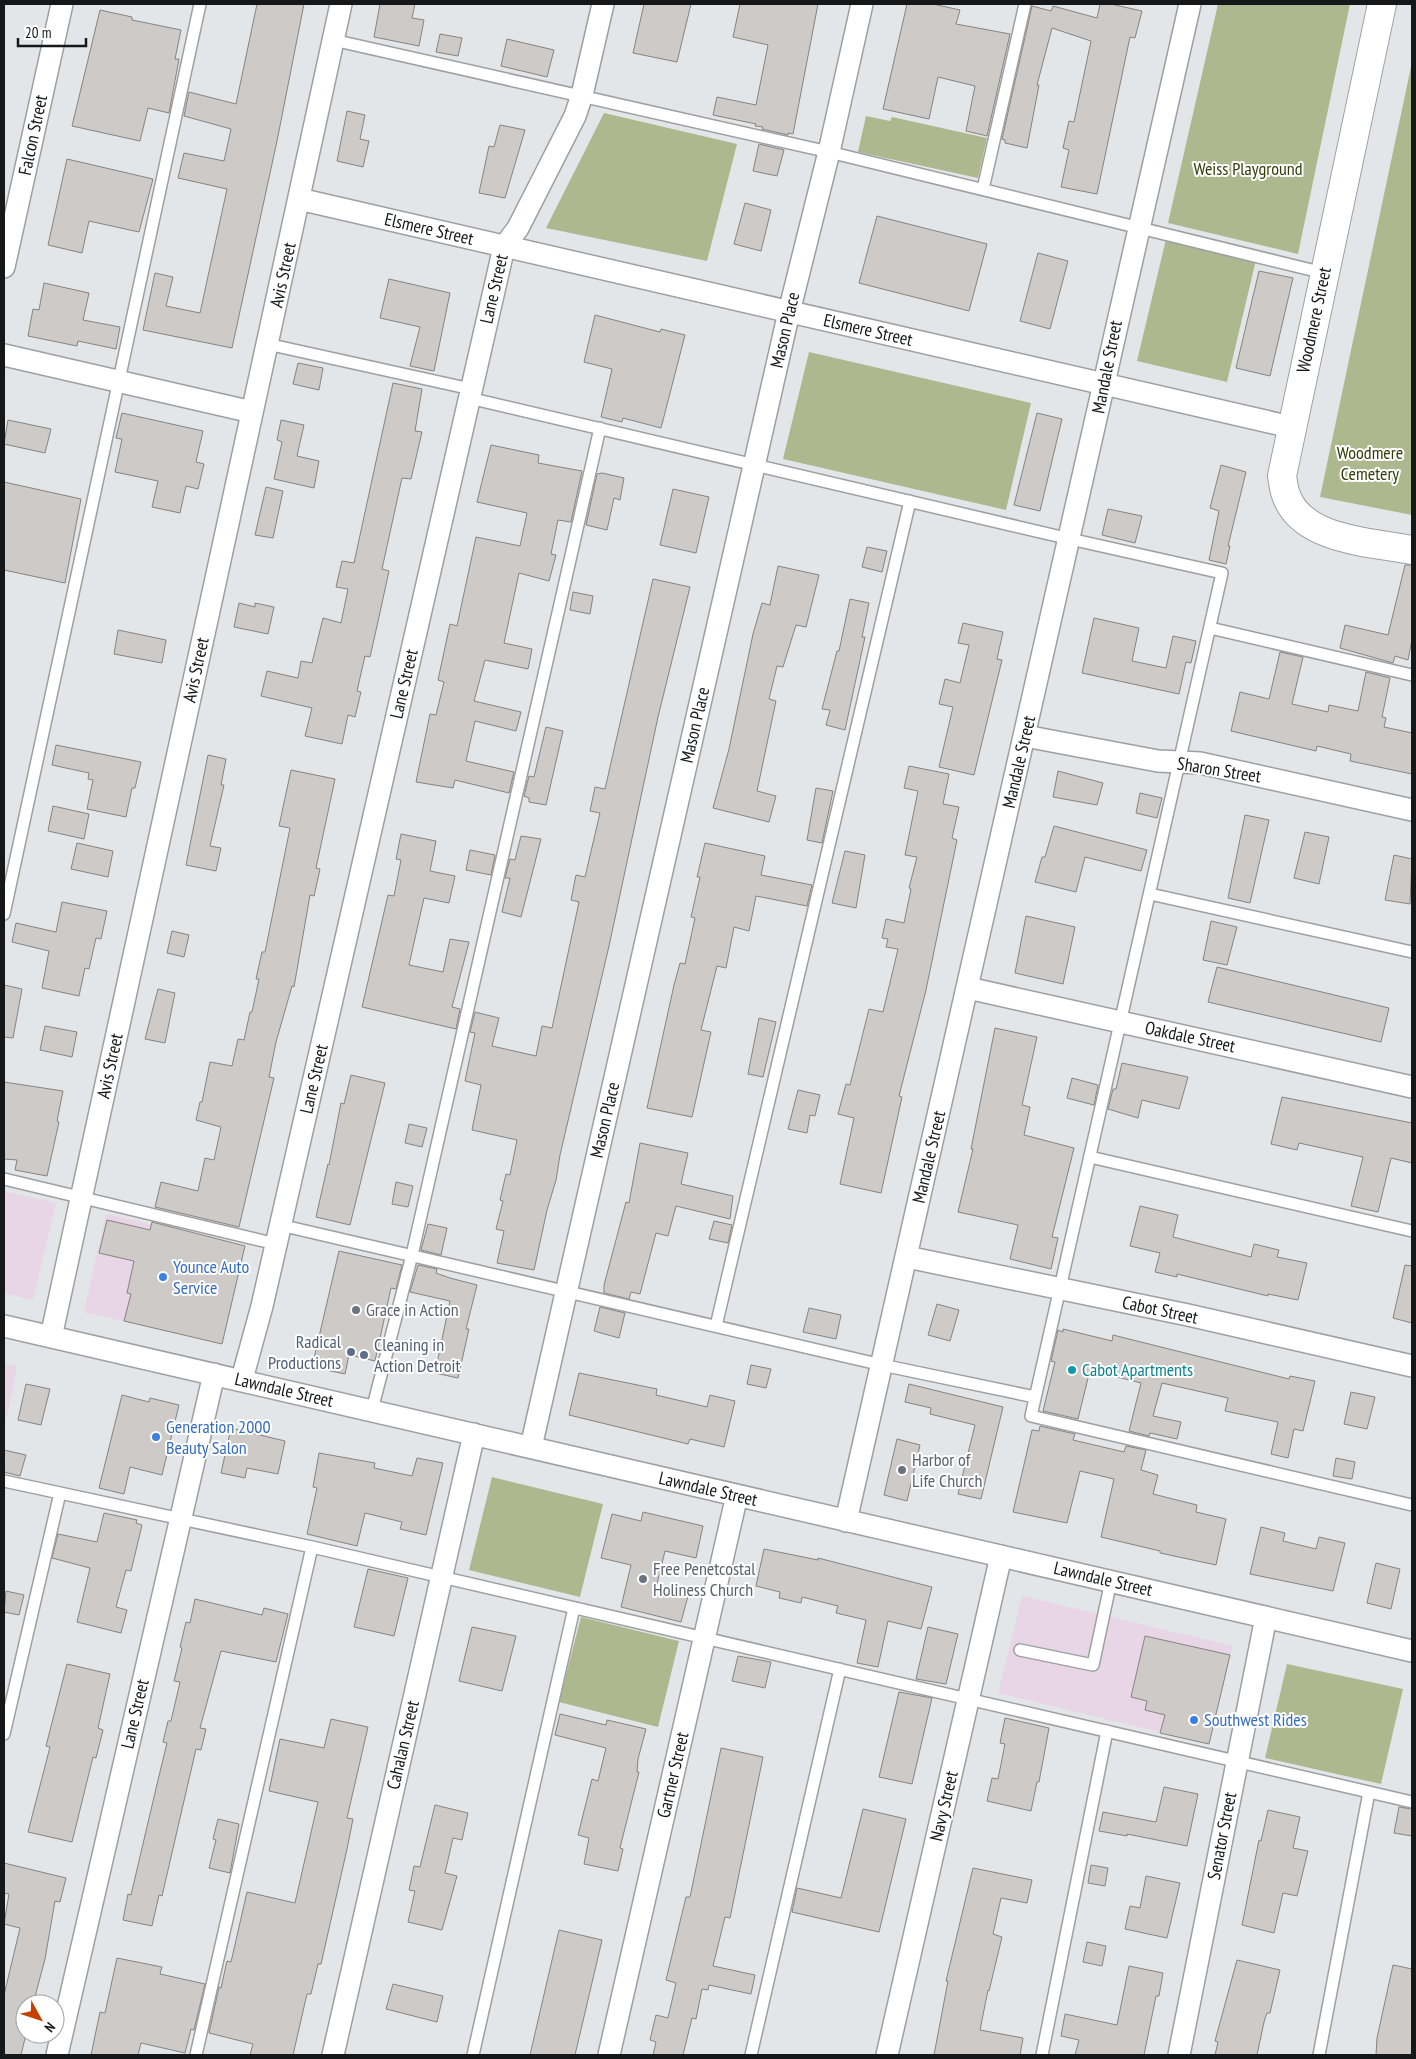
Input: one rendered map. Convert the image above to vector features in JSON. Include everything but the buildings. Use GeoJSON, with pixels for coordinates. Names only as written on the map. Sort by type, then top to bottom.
{"type":"FeatureCollection","features":[{"type":"Feature","properties":{"kind":"street","name":"Falcon Street"},"geometry":{"type":"LineString","coordinates":[[4,267],[62,4]]}},
{"type":"Feature","properties":{"kind":"street","name":"Avis Street"},"geometry":{"type":"LineString","coordinates":[[51,1337],[341,4]]}},
{"type":"Feature","properties":{"kind":"street","name":"Lane Street"},"geometry":{"type":"LineString","coordinates":[[242,1379],[278,1234],[504,247],[518,228],[575,116],[582,95],[603,4]]}},
{"type":"Feature","properties":{"kind":"street","name":"Mason Place"},"geometry":{"type":"LineString","coordinates":[[531,1447],[789,312],[829,152],[862,4]]}},
{"type":"Feature","properties":{"kind":"street","name":"Mandale Street"},"geometry":{"type":"LineString","coordinates":[[846,1521],[1190,4]]}},
{"type":"Feature","properties":{"kind":"street","name":"Woodmere Street"},"geometry":{"type":"LineString","coordinates":[[1382,4],[1282,476],[1286,496],[1302,519],[1323,533],[1412,550]]}},
{"type":"Feature","properties":{"kind":"street","name":"Elsmere Street"},"geometry":{"type":"LineString","coordinates":[[299,199],[1291,427]]}},
{"type":"Feature","properties":{"kind":"street"},"geometry":{"type":"LineString","coordinates":[[4,355],[252,412]]}},
{"type":"Feature","properties":{"kind":"street","name":"Sharon Street"},"geometry":{"type":"LineString","coordinates":[[1025,736],[1158,761],[1200,763],[1412,810]]}},
{"type":"Feature","properties":{"kind":"street","name":"Oakdale Street"},"geometry":{"type":"LineString","coordinates":[[968,988],[1412,1087]]}},
{"type":"Feature","properties":{"kind":"street","name":"Cabot Street"},"geometry":{"type":"LineString","coordinates":[[907,1257],[1412,1366]]}},
{"type":"Feature","properties":{"kind":"street","name":"Lawndale Street"},"geometry":{"type":"LineString","coordinates":[[4,1326],[242,1379],[846,1521],[1412,1650]]}},
{"type":"Feature","properties":{"kind":"street","name":"Lane Street"},"geometry":{"type":"LineString","coordinates":[[57,2055],[214,1374]]}},
{"type":"Feature","properties":{"kind":"street","name":"Cahalan Street"},"geometry":{"type":"LineString","coordinates":[[333,2055],[474,1434]]}},
{"type":"Feature","properties":{"kind":"street","name":"Gartner Street"},"geometry":{"type":"LineString","coordinates":[[609,2055],[737,1495]]}},
{"type":"Feature","properties":{"kind":"street","name":"Navy Street"},"geometry":{"type":"LineString","coordinates":[[887,2055],[1000,1556]]}},
{"type":"Feature","properties":{"kind":"street","name":"Senator Street"},"geometry":{"type":"LineString","coordinates":[[1179,2055],[1266,1617]]}},
{"type":"Feature","properties":{"kind":"lane"},"geometry":{"type":"LineString","coordinates":[[4,914],[200,4]]}},
{"type":"Feature","properties":{"kind":"lane"},"geometry":{"type":"LineString","coordinates":[[983,189],[1025,4]]}},
{"type":"Feature","properties":{"kind":"lane"},"geometry":{"type":"LineString","coordinates":[[334,40],[829,152],[1139,226],[1324,273]]}},
{"type":"Feature","properties":{"kind":"lane"},"geometry":{"type":"LineString","coordinates":[[267,344],[600,428],[1222,573],[1031,1416],[1412,1505]]}},
{"type":"Feature","properties":{"kind":"lane"},"geometry":{"type":"LineString","coordinates":[[372,1410],[412,1255],[600,428]]}},
{"type":"Feature","properties":{"kind":"lane"},"geometry":{"type":"LineString","coordinates":[[716,1326],[910,501]]}},
{"type":"Feature","properties":{"kind":"lane"},"geometry":{"type":"LineString","coordinates":[[1210,628],[1412,675]]}},
{"type":"Feature","properties":{"kind":"lane"},"geometry":{"type":"LineString","coordinates":[[1150,894],[1412,952]]}},
{"type":"Feature","properties":{"kind":"lane"},"geometry":{"type":"LineString","coordinates":[[1090,1157],[1412,1231]]}},
{"type":"Feature","properties":{"kind":"lane"},"geometry":{"type":"LineString","coordinates":[[4,1179],[81,1196],[278,1234],[412,1255],[882,1365],[1035,1397]]}},
{"type":"Feature","properties":{"kind":"lane"},"geometry":{"type":"LineString","coordinates":[[4,1481],[180,1518],[441,1577],[1412,1802]]}},
{"type":"Feature","properties":{"kind":"lane"},"geometry":{"type":"LineString","coordinates":[[4,1734],[60,1493]]}},
{"type":"Feature","properties":{"kind":"lane"},"geometry":{"type":"LineString","coordinates":[[196,2055],[312,1548]]}},
{"type":"Feature","properties":{"kind":"lane"},"geometry":{"type":"LineString","coordinates":[[1020,1650],[1092,1665],[1110,1581]]}},
{"type":"Feature","properties":{"kind":"lane"},"geometry":{"type":"LineString","coordinates":[[473,2055],[574,1608]]}},
{"type":"Feature","properties":{"kind":"lane"},"geometry":{"type":"LineString","coordinates":[[752,2055],[840,1669]]}},
{"type":"Feature","properties":{"kind":"lane"},"geometry":{"type":"LineString","coordinates":[[1042,2055],[1107,1730]]}},
{"type":"Feature","properties":{"kind":"lane"},"geometry":{"type":"LineString","coordinates":[[1318,2055],[1369,1792]]}},
{"type":"Feature","properties":{"kind":"shaded area"},"geometry":{"type":"Polygon","coordinates":[[[4,1191],[56,1203],[33,1300],[4,1293],[4,1191]]]}},
{"type":"Feature","properties":{"kind":"shaded area"},"geometry":{"type":"Polygon","coordinates":[[[106,1214],[245,1246],[222,1344],[84,1312],[106,1214]]]}},
{"type":"Feature","properties":{"kind":"shaded area"},"geometry":{"type":"Polygon","coordinates":[[[4,1364],[17,1366],[4,1430],[4,1364]]]}},
{"type":"Feature","properties":{"kind":"shaded area"},"geometry":{"type":"Polygon","coordinates":[[[1022,1596],[1233,1646],[1209,1744],[998,1693],[1022,1596]]]}},
{"type":"Feature","properties":{"kind":"green space","name":"Weiss Playground"},"geometry":{"type":"Polygon","coordinates":[[[1218,4],[1350,4],[1298,254],[1168,223],[1218,4]]]}},
{"type":"Feature","properties":{"kind":"green space","name":"Woodmere Cemetery"},"geometry":{"type":"Polygon","coordinates":[[[1412,62],[1412,515],[1320,497],[1412,62]]]}},
{"type":"Feature","properties":{"kind":"green space"},"geometry":{"type":"Polygon","coordinates":[[[604,113],[737,144],[707,261],[546,228],[604,113]]]}},
{"type":"Feature","properties":{"kind":"green space"},"geometry":{"type":"Polygon","coordinates":[[[866,116],[890,121],[892,117],[987,138],[978,178],[858,152],[866,116]]]}},
{"type":"Feature","properties":{"kind":"green space"},"geometry":{"type":"Polygon","coordinates":[[[1166,239],[1256,260],[1227,382],[1137,361],[1166,239]]]}},
{"type":"Feature","properties":{"kind":"green space"},"geometry":{"type":"Polygon","coordinates":[[[809,352],[1031,403],[1006,510],[783,459],[809,352]]]}},
{"type":"Feature","properties":{"kind":"green space"},"geometry":{"type":"Polygon","coordinates":[[[492,1477],[603,1504],[580,1597],[469,1570],[492,1477]]]}},
{"type":"Feature","properties":{"kind":"green space"},"geometry":{"type":"Polygon","coordinates":[[[581,1617],[679,1641],[658,1727],[559,1702],[581,1617]]]}},
{"type":"Feature","properties":{"kind":"green space"},"geometry":{"type":"Polygon","coordinates":[[[1287,1664],[1403,1689],[1381,1784],[1265,1758],[1287,1664]]]}},
{"type":"Feature","properties":{"kind":"place","name":"Younce Auto Service"},"geometry":{"type":"Point","coordinates":[163,1277]}},
{"type":"Feature","properties":{"kind":"place","name":"Grace in Action"},"geometry":{"type":"Point","coordinates":[356,1310]}},
{"type":"Feature","properties":{"kind":"place","name":"Radical Productions"},"geometry":{"type":"Point","coordinates":[351,1352]}},
{"type":"Feature","properties":{"kind":"place","name":"Cleaning in Action Detroit"},"geometry":{"type":"Point","coordinates":[364,1355]}},
{"type":"Feature","properties":{"kind":"place","name":"Cabot Apartments"},"geometry":{"type":"Point","coordinates":[1072,1370]}},
{"type":"Feature","properties":{"kind":"place","name":"Generation 2000 Beauty Salon"},"geometry":{"type":"Point","coordinates":[156,1437]}},
{"type":"Feature","properties":{"kind":"place","name":"Harbor of Life Church"},"geometry":{"type":"Point","coordinates":[902,1470]}},
{"type":"Feature","properties":{"kind":"place","name":"Free Penetcostal Holiness Church"},"geometry":{"type":"Point","coordinates":[643,1579]}},
{"type":"Feature","properties":{"kind":"place","name":"Southwest Rides"},"geometry":{"type":"Point","coordinates":[1194,1720]}}]}
